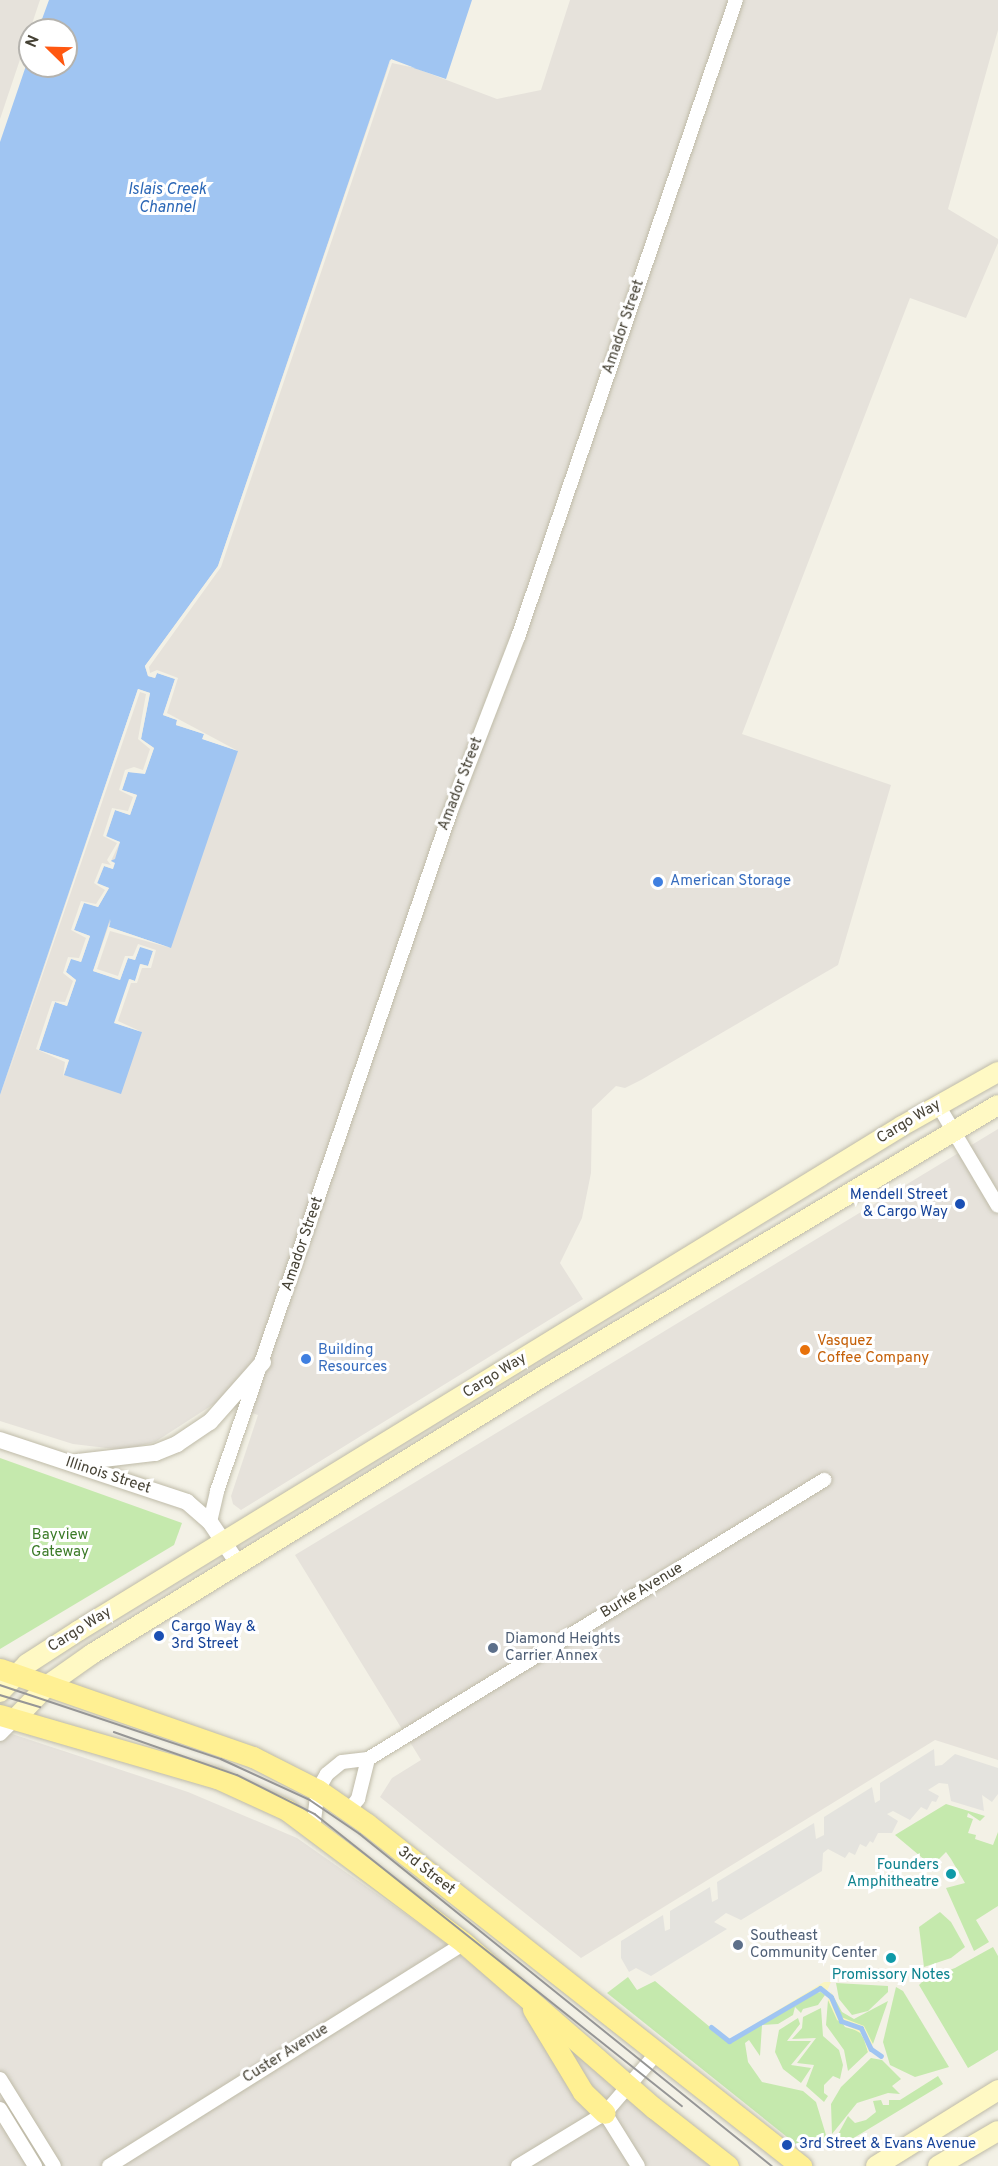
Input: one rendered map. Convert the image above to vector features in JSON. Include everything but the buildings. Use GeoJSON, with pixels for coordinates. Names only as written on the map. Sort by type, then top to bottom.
{"type":"FeatureCollection","features":[{"type":"Feature","properties":{"kind":"main road","name":"Cargo Way"},"geometry":{"type":"LineString","coordinates":[[0,1692],[8,1671],[938,1105],[998,1072]]}},
{"type":"Feature","properties":{"kind":"main road","name":"Cargo Way"},"geometry":{"type":"LineString","coordinates":[[8,1717],[48,1685],[239,1565],[998,1105]]}},
{"type":"Feature","properties":{"kind":"main road","name":"3rd Street"},"geometry":{"type":"LineString","coordinates":[[8,1671],[253,1757],[318,1790],[348,1811],[801,2166]]}},
{"type":"Feature","properties":{"kind":"main road"},"geometry":{"type":"LineString","coordinates":[[8,1717],[217,1778],[266,1799],[313,1829],[464,1943],[522,1990],[629,2085],[728,2166]]}},
{"type":"Feature","properties":{"kind":"main road"},"geometry":{"type":"LineString","coordinates":[[522,1990],[583,2092],[605,2113]]}},
{"type":"Feature","properties":{"kind":"main road"},"geometry":{"type":"LineString","coordinates":[[876,2166],[998,2090]]}},
{"type":"Feature","properties":{"kind":"main road"},"geometry":{"type":"LineString","coordinates":[[938,2166],[998,2131]]}},
{"type":"Feature","properties":{"kind":"street","name":"Amador Street"},"geometry":{"type":"LineString","coordinates":[[210,1522],[217,1491],[450,813],[518,637],[736,0]]}},
{"type":"Feature","properties":{"kind":"street"},"geometry":{"type":"LineString","coordinates":[[938,1105],[998,1206]]}},
{"type":"Feature","properties":{"kind":"street"},"geometry":{"type":"LineString","coordinates":[[66,1462],[154,1453],[177,1444],[210,1422],[263,1362]]}},
{"type":"Feature","properties":{"kind":"street","name":"Illinois Street"},"geometry":{"type":"LineString","coordinates":[[0,1440],[187,1502],[210,1522]]}},
{"type":"Feature","properties":{"kind":"street","name":"Burke Avenue"},"geometry":{"type":"LineString","coordinates":[[318,1790],[327,1774],[342,1762],[368,1759],[824,1480]]}},
{"type":"Feature","properties":{"kind":"street"},"geometry":{"type":"LineString","coordinates":[[210,1522],[239,1565]]}},
{"type":"Feature","properties":{"kind":"street"},"geometry":{"type":"LineString","coordinates":[[0,1734],[8,1717]]}},
{"type":"Feature","properties":{"kind":"street"},"geometry":{"type":"LineString","coordinates":[[348,1811],[358,1799],[368,1759]]}},
{"type":"Feature","properties":{"kind":"street"},"geometry":{"type":"LineString","coordinates":[[313,1829],[318,1790]]}},
{"type":"Feature","properties":{"kind":"street","name":"Custer Avenue"},"geometry":{"type":"LineString","coordinates":[[109,2166],[464,1943]]}},
{"type":"Feature","properties":{"kind":"street"},"geometry":{"type":"LineString","coordinates":[[518,2166],[605,2113],[656,2054]]}},
{"type":"Feature","properties":{"kind":"street"},"geometry":{"type":"LineString","coordinates":[[0,2079],[54,2166]]}},
{"type":"Feature","properties":{"kind":"street"},"geometry":{"type":"LineString","coordinates":[[0,2109],[35,2166]]}},
{"type":"Feature","properties":{"kind":"street"},"geometry":{"type":"LineString","coordinates":[[605,2113],[638,2166]]}},
{"type":"Feature","properties":{"kind":"shaded area"},"geometry":{"type":"Polygon","coordinates":[[[0,0],[40,0],[34,18],[18,18],[18,65],[0,119],[0,0]]]}},
{"type":"Feature","properties":{"kind":"shaded area"},"geometry":{"type":"Polygon","coordinates":[[[570,0],[998,0],[998,30],[948,209],[998,239],[998,243],[966,318],[910,298],[742,734],[891,785],[838,965],[641,1080],[625,1088],[616,1086],[592,1109],[591,1173],[582,1218],[560,1263],[583,1299],[241,1510],[233,1504],[231,1496],[258,1415],[217,1402],[155,1442],[123,1450],[73,1444],[0,1421],[0,1095],[138,689],[391,59],[497,99],[541,90],[570,0]]]}},
{"type":"Feature","properties":{"kind":"shaded area"},"geometry":{"type":"Polygon","coordinates":[[[998,1129],[998,1760],[935,1740],[581,1958],[380,1797],[392,1778],[421,1760],[295,1555],[998,1129]]]}},
{"type":"Feature","properties":{"kind":"shaded area"},"geometry":{"type":"Polygon","coordinates":[[[0,1730],[188,1792],[297,1838],[431,1932],[727,2166],[0,2166],[0,1730]]]}},
{"type":"Feature","properties":{"kind":"shaded area"},"geometry":{"type":"Polygon","coordinates":[[[934,1749],[935,1766],[942,1765],[955,1754],[998,1768],[998,1794],[992,1802],[982,1795],[984,1811],[951,1801],[948,1784],[939,1783],[928,1790],[939,1796],[936,1802],[932,1801],[927,1810],[921,1807],[910,1820],[893,1811],[887,1814],[898,1821],[892,1833],[878,1833],[873,1843],[870,1841],[866,1847],[860,1844],[855,1855],[849,1852],[845,1858],[828,1849],[823,1853],[822,1871],[741,1920],[726,1913],[714,1922],[727,1929],[651,1976],[636,1968],[629,1972],[621,1958],[621,1941],[663,1915],[665,1931],[670,1929],[670,1911],[710,1887],[712,1902],[718,1899],[717,1882],[814,1823],[816,1839],[824,1835],[824,1817],[872,1787],[875,1803],[880,1800],[880,1783],[934,1749]]]}},
{"type":"Feature","properties":{"kind":"green space","name":"Bayview Gateway"},"geometry":{"type":"Polygon","coordinates":[[[0,1458],[182,1523],[174,1545],[0,1649],[0,1458]]]}},
{"type":"Feature","properties":{"kind":"green space"},"geometry":{"type":"Polygon","coordinates":[[[946,1804],[985,1816],[980,1821],[968,1813],[967,1817],[973,1819],[968,1833],[976,1835],[975,1839],[993,1845],[998,1832],[998,1906],[976,1920],[989,1942],[974,1951],[946,1888],[965,1883],[951,1859],[946,1852],[932,1866],[895,1835],[946,1804]]]}},
{"type":"Feature","properties":{"kind":"green space"},"geometry":{"type":"Polygon","coordinates":[[[940,1912],[951,1922],[965,1947],[951,1958],[924,1967],[919,1927],[940,1912]]]}},
{"type":"Feature","properties":{"kind":"green space"},"geometry":{"type":"Polygon","coordinates":[[[993,1947],[998,1956],[998,2050],[968,2068],[919,1985],[925,1979],[955,1968],[993,1947]]]}},
{"type":"Feature","properties":{"kind":"green space"},"geometry":{"type":"Polygon","coordinates":[[[628,1977],[637,1990],[655,1981],[729,2043],[809,1994],[821,1992],[825,1995],[818,2005],[803,2009],[801,2013],[795,2007],[793,2015],[778,2024],[762,2025],[760,2056],[749,2040],[745,2043],[748,2062],[762,2082],[803,2091],[816,2102],[829,2145],[802,2149],[607,1993],[628,1977]]]}},
{"type":"Feature","properties":{"kind":"green space"},"geometry":{"type":"Polygon","coordinates":[[[836,1983],[888,1986],[888,1992],[868,2011],[852,2015],[839,1999],[836,1983]]]}},
{"type":"Feature","properties":{"kind":"green space"},"geometry":{"type":"Polygon","coordinates":[[[896,1987],[903,1991],[949,2067],[915,2077],[890,2065],[883,2042],[896,1987]]]}},
{"type":"Feature","properties":{"kind":"green space"},"geometry":{"type":"Polygon","coordinates":[[[831,1992],[842,2012],[854,2019],[888,2001],[873,2044],[841,2017],[831,1992]]]}},
{"type":"Feature","properties":{"kind":"green space"},"geometry":{"type":"Polygon","coordinates":[[[828,2000],[845,2027],[859,2031],[865,2041],[868,2052],[848,2071],[844,2050],[826,2025],[828,2000]]]}},
{"type":"Feature","properties":{"kind":"green space"},"geometry":{"type":"Polygon","coordinates":[[[821,2008],[823,2036],[839,2050],[843,2065],[840,2079],[833,2076],[824,2085],[824,2093],[828,2096],[824,2102],[806,2086],[814,2065],[797,2063],[816,2038],[792,2039],[802,2028],[803,2017],[821,2008]]]}},
{"type":"Feature","properties":{"kind":"green space"},"geometry":{"type":"Polygon","coordinates":[[[798,2018],[800,2024],[787,2041],[811,2041],[791,2065],[811,2068],[801,2083],[783,2069],[775,2052],[779,2030],[798,2018]]]}},
{"type":"Feature","properties":{"kind":"green space"},"geometry":{"type":"Polygon","coordinates":[[[871,2058],[882,2060],[901,2079],[892,2086],[900,2094],[888,2093],[857,2103],[832,2134],[831,2104],[841,2087],[871,2058]]]}},
{"type":"Feature","properties":{"kind":"green space"},"geometry":{"type":"Polygon","coordinates":[[[938,2076],[943,2084],[852,2139],[836,2138],[848,2116],[855,2123],[866,2120],[876,2112],[873,2101],[881,2100],[883,2105],[889,2105],[889,2100],[900,2100],[938,2076]]]}},
{"type":"Feature","properties":{"kind":"sand"},"geometry":{"type":"Polygon","coordinates":[[[824,1982],[831,1982],[825,1995],[820,1991],[809,1994],[730,2042],[710,2028],[729,2040],[824,1982]]]}},
{"type":"Feature","properties":{"kind":"sand"},"geometry":{"type":"Polygon","coordinates":[[[831,1992],[841,2017],[864,2026],[873,2044],[868,2052],[862,2034],[837,2020],[828,2000],[831,1992]]]}},
{"type":"Feature","properties":{"kind":"water","name":"Islais Creek Channel"},"geometry":{"type":"Polygon","coordinates":[[[49,0],[472,0],[446,79],[390,60],[218,566],[145,666],[148,676],[155,678],[157,673],[175,679],[163,715],[177,720],[176,725],[204,734],[203,739],[238,751],[171,948],[109,927],[110,919],[93,971],[120,980],[128,958],[135,960],[140,946],[153,951],[148,966],[141,964],[135,981],[130,979],[115,1023],[142,1032],[121,1094],[64,1075],[69,1060],[39,1050],[55,1002],[67,1006],[76,980],[66,972],[71,958],[81,962],[90,936],[74,930],[84,902],[98,907],[109,888],[97,884],[104,866],[113,869],[110,861],[115,859],[120,842],[106,837],[115,810],[130,815],[137,795],[122,790],[128,772],[145,773],[154,748],[141,739],[150,693],[138,689],[0,1095],[0,142],[22,78],[78,78],[78,18],[42,18],[49,0]]]}},
{"type":"Feature","properties":{"kind":"pier"},"geometry":{"type":"Polygon","coordinates":[[[391,59],[415,68],[392,63],[221,567],[149,667],[150,673],[157,670],[178,678],[167,713],[238,751],[202,739],[204,734],[176,725],[177,720],[163,715],[175,679],[157,673],[155,678],[148,676],[145,666],[218,566],[391,59]]]}},
{"type":"Feature","properties":{"kind":"pier"},"geometry":{"type":"Polygon","coordinates":[[[138,689],[150,693],[141,739],[154,748],[145,774],[128,772],[122,790],[137,795],[130,815],[115,810],[106,836],[120,842],[111,861],[115,863],[113,869],[104,866],[97,883],[109,888],[98,907],[84,903],[74,930],[90,936],[81,962],[71,959],[66,972],[76,980],[67,1006],[55,1002],[39,1050],[69,1060],[63,1077],[65,1062],[36,1049],[52,1001],[65,1002],[73,981],[63,973],[68,957],[79,958],[86,938],[71,930],[81,901],[96,904],[105,890],[94,883],[102,863],[111,865],[107,860],[117,843],[103,836],[112,808],[128,811],[133,797],[119,790],[125,770],[134,767],[143,770],[150,749],[138,739],[146,694],[140,692],[0,1098],[138,689]]]}},
{"type":"Feature","properties":{"kind":"pier"},"geometry":{"type":"Polygon","coordinates":[[[111,919],[109,927],[171,948],[110,931],[97,969],[118,976],[125,956],[133,956],[138,944],[156,950],[151,968],[142,968],[137,983],[131,983],[118,1021],[142,1032],[114,1023],[129,979],[135,981],[140,964],[148,966],[153,951],[140,947],[135,960],[128,958],[120,980],[93,971],[111,919]]]}},
{"type":"Feature","properties":{"kind":"waterway"},"geometry":{"type":"LineString","coordinates":[[711,2027],[729,2041],[820,1988],[831,1997],[841,2021],[861,2028],[871,2049],[881,2056]]}},
{"type":"Feature","properties":{"kind":"tram line"},"geometry":{"type":"LineString","coordinates":[[0,1685],[221,1759],[310,1800],[360,1834],[772,2166]]}},
{"type":"Feature","properties":{"kind":"tram line"},"geometry":{"type":"LineString","coordinates":[[0,1695],[40,1707]]}},
{"type":"Feature","properties":{"kind":"tram line"},"geometry":{"type":"LineString","coordinates":[[114,1732],[237,1775],[315,1814],[682,2106]]}},
{"type":"Feature","properties":{"kind":"place","name":"American Storage"},"geometry":{"type":"Point","coordinates":[658,882]}},
{"type":"Feature","properties":{"kind":"place","name":"Mendell Street & Cargo Way"},"geometry":{"type":"Point","coordinates":[960,1204]}},
{"type":"Feature","properties":{"kind":"place","name":"Vasquez Coffee Company"},"geometry":{"type":"Point","coordinates":[805,1350]}},
{"type":"Feature","properties":{"kind":"place","name":"Building Resources"},"geometry":{"type":"Point","coordinates":[306,1359]}},
{"type":"Feature","properties":{"kind":"place","name":"Cargo Way & 3rd Street"},"geometry":{"type":"Point","coordinates":[159,1636]}},
{"type":"Feature","properties":{"kind":"place","name":"Diamond Heights Carrier Annex"},"geometry":{"type":"Point","coordinates":[493,1648]}},
{"type":"Feature","properties":{"kind":"place","name":"Founders Amphitheatre"},"geometry":{"type":"Point","coordinates":[951,1874]}},
{"type":"Feature","properties":{"kind":"place","name":"Southeast Community Center"},"geometry":{"type":"Point","coordinates":[738,1945]}},
{"type":"Feature","properties":{"kind":"place","name":"Promissory Notes"},"geometry":{"type":"Point","coordinates":[891,1958]}},
{"type":"Feature","properties":{"kind":"place","name":"3rd Street & Evans Avenue"},"geometry":{"type":"Point","coordinates":[787,2145]}}]}
